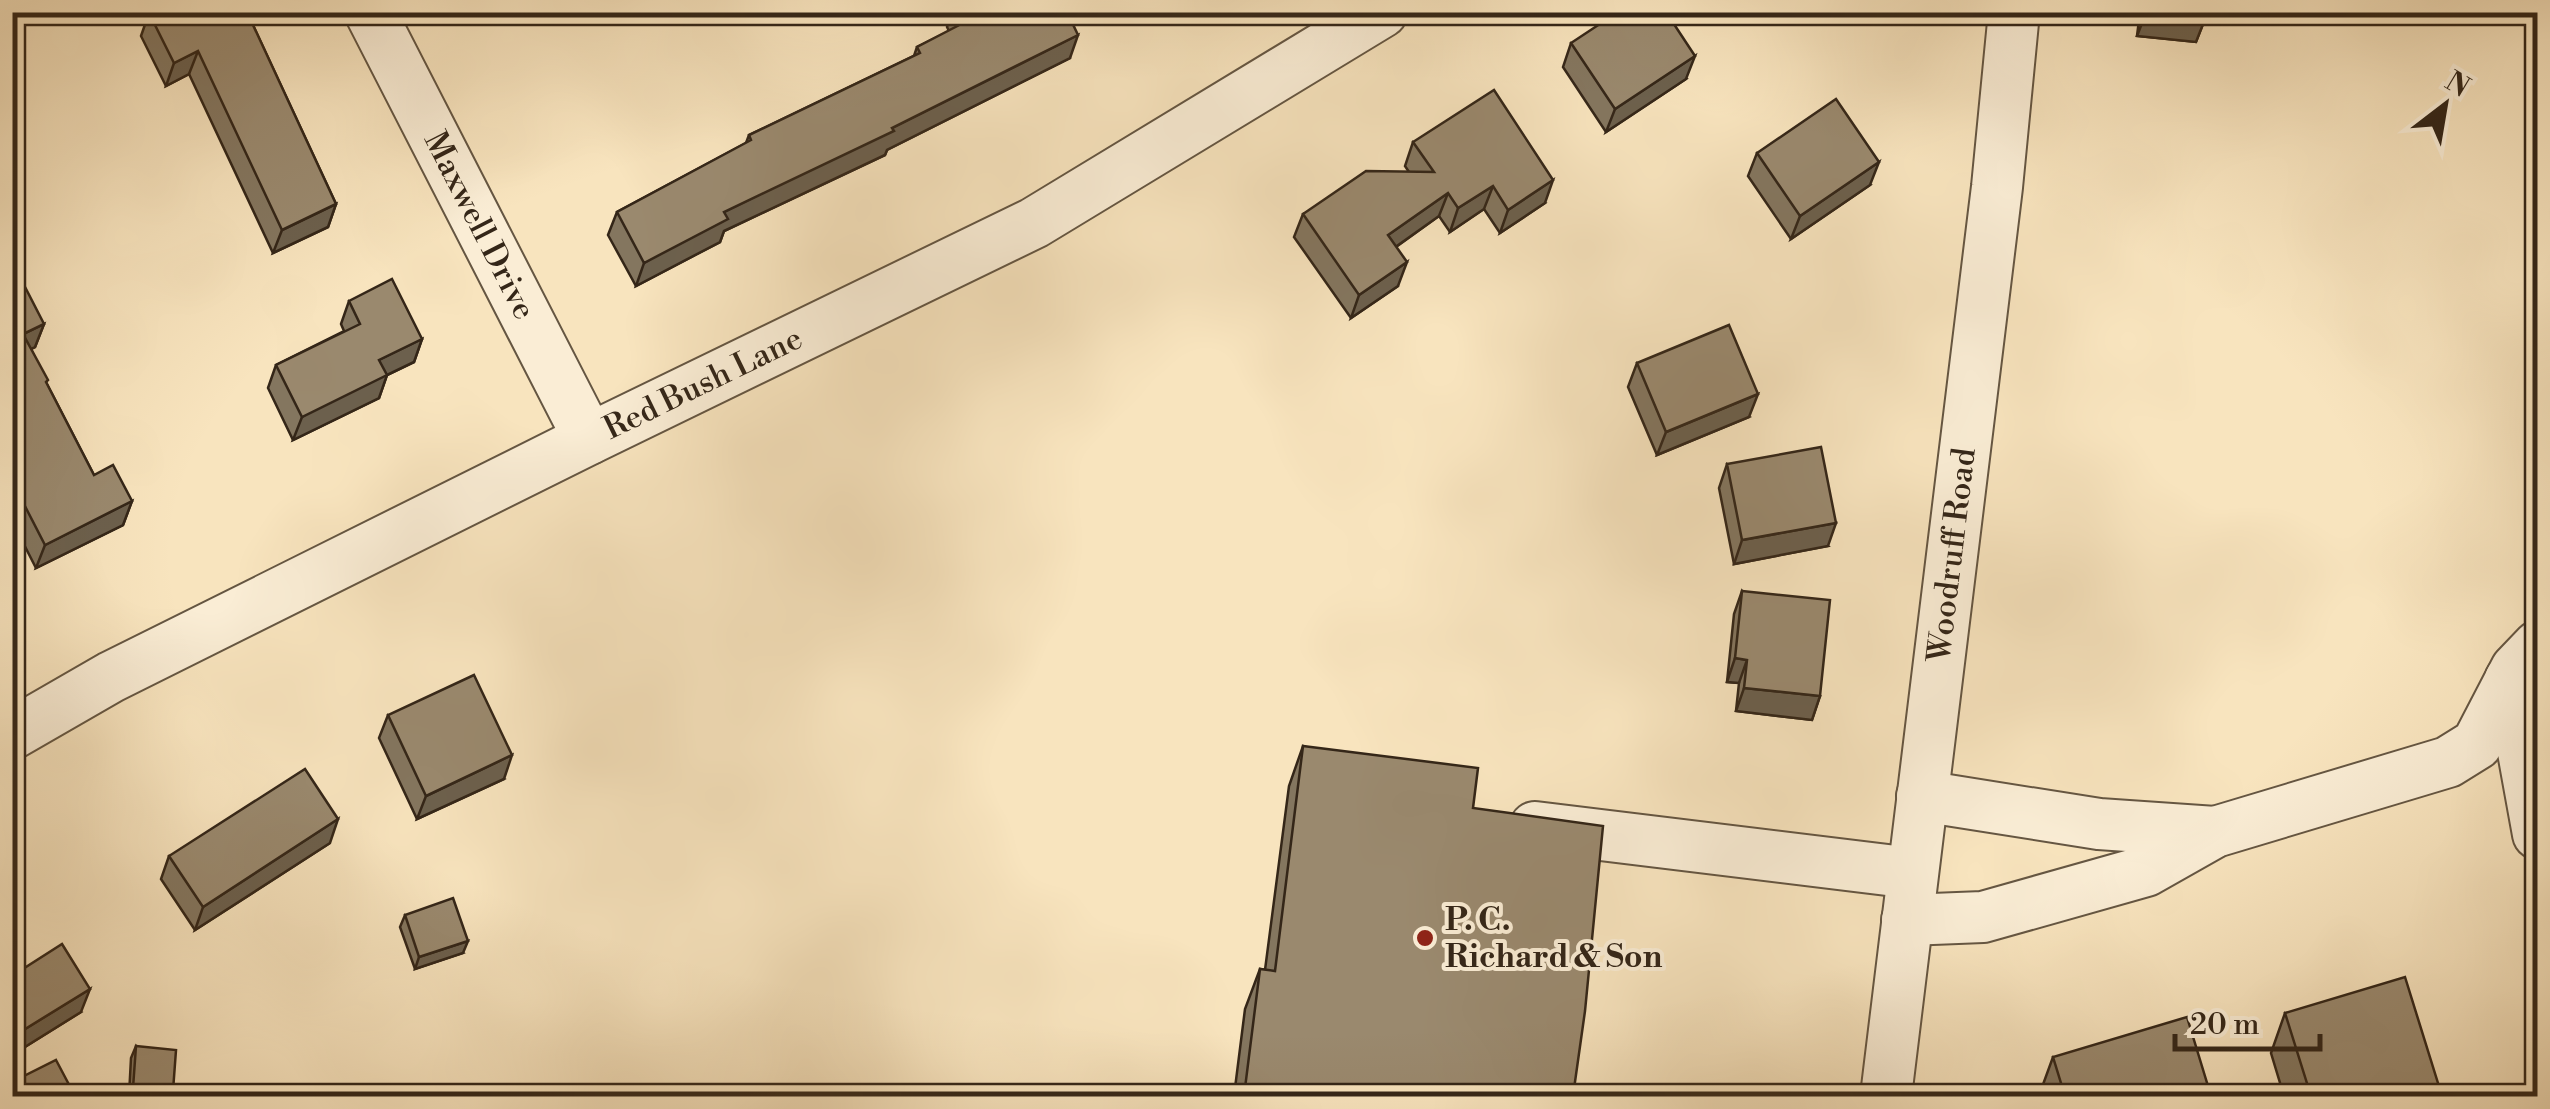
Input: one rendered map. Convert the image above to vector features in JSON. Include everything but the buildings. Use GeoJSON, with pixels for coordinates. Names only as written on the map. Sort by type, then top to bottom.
{"type":"FeatureCollection","features":[{"type":"Feature","properties":{"kind":"street","name":"Maxwell Drive"},"geometry":{"type":"LineString","coordinates":[[370,12],[589,439]]}},
{"type":"Feature","properties":{"kind":"street","name":"Red Bush Lane"},"geometry":{"type":"LineString","coordinates":[[12,734],[111,677],[1034,223],[1382,12]]}},
{"type":"Feature","properties":{"kind":"street","name":"Woodruff Road"},"geometry":{"type":"LineString","coordinates":[[1886,1096],[1997,186],[2014,12]]}},
{"type":"Feature","properties":{"kind":"street"},"geometry":{"type":"LineString","coordinates":[[1508,824],[1910,897],[1983,918],[2146,871],[2215,832],[2448,762],[2477,744],[2524,663]]}},
{"type":"Feature","properties":{"kind":"street"},"geometry":{"type":"LineString","coordinates":[[2524,663],[2538,834]]}},
{"type":"Feature","properties":{"kind":"street"},"geometry":{"type":"LineString","coordinates":[[1922,796],[2099,824],[2215,832]]}},
{"type":"Feature","properties":{"kind":"place","name":"P. C. Richard & Son"},"geometry":{"type":"Point","coordinates":[1425,938]}}]}
